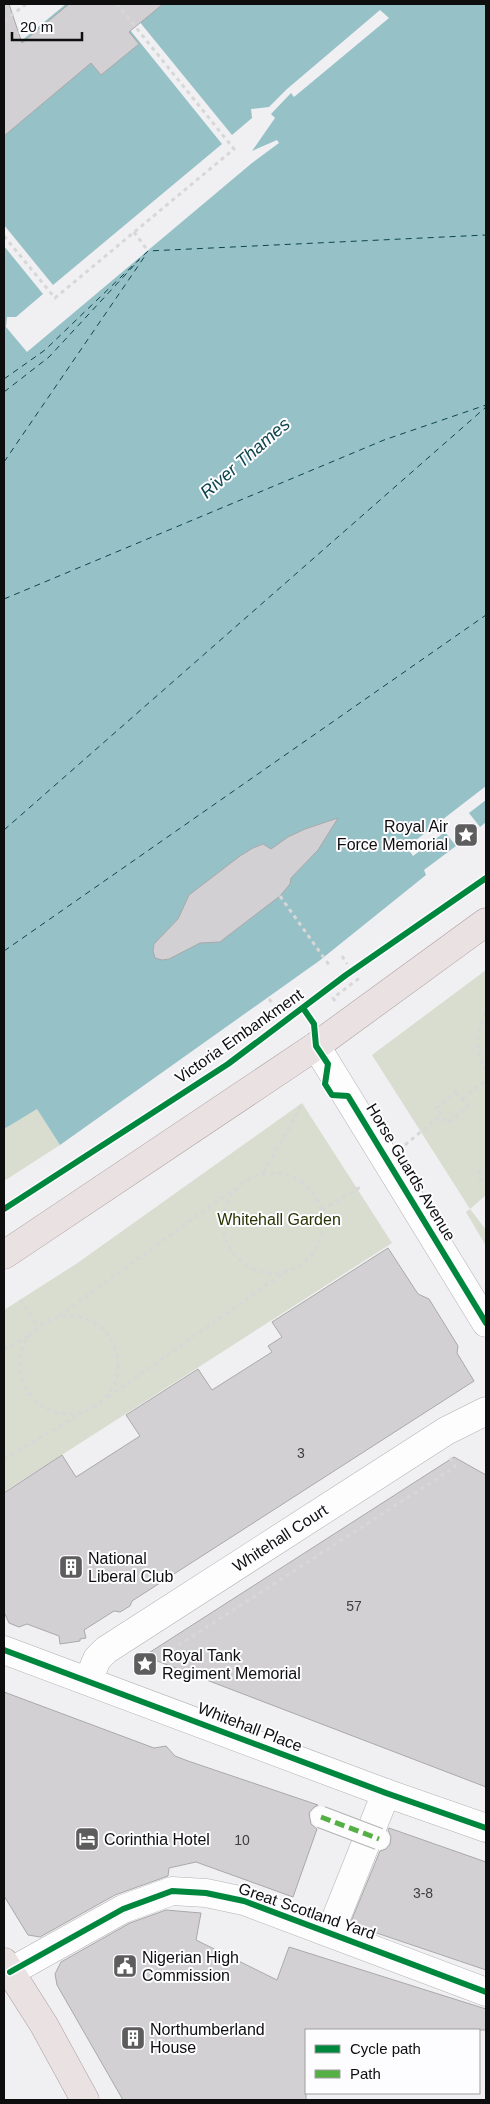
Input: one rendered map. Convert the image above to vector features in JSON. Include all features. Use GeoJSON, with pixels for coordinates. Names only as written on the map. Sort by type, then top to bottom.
{"type":"FeatureCollection","features":[{"type":"Feature","properties":{"kind":"main road"},"geometry":{"type":"LineString","coordinates":[[4,1255],[316,1046],[486,922]]}},
{"type":"Feature","properties":{"kind":"main road"},"geometry":{"type":"LineString","coordinates":[[7,1967],[44,2025],[78,2098]]}},
{"type":"Feature","properties":{"kind":"street","name":"Horse Guards Avenue"},"geometry":{"type":"LineString","coordinates":[[316,1046],[486,1324]]}},
{"type":"Feature","properties":{"kind":"street","name":"Whitehall Court"},"geometry":{"type":"LineString","coordinates":[[88,1681],[97,1659],[106,1650],[447,1443],[486,1411]]}},
{"type":"Feature","properties":{"kind":"street","name":"Whitehall Place"},"geometry":{"type":"LineString","coordinates":[[4,1650],[386,1793],[486,1828]]}},
{"type":"Feature","properties":{"kind":"street"},"geometry":{"type":"LineString","coordinates":[[330,1933],[386,1793]]}},
{"type":"Feature","properties":{"kind":"street"},"geometry":{"type":"LineString","coordinates":[[321,1817],[379,1839]]}},
{"type":"Feature","properties":{"kind":"street","name":"Great Scotland Yard"},"geometry":{"type":"LineString","coordinates":[[7,1967],[123,1909],[172,1892],[206,1892],[244,1902],[486,1992]]}},
{"type":"Feature","properties":{"kind":"path"},"geometry":{"type":"LineString","coordinates":[[4,21],[26,4]]}},
{"type":"Feature","properties":{"kind":"path"},"geometry":{"type":"LineString","coordinates":[[4,236],[55,298],[234,149],[117,4]]}},
{"type":"Feature","properties":{"kind":"path"},"geometry":{"type":"LineString","coordinates":[[134,232],[148,251]]}},
{"type":"Feature","properties":{"kind":"path"},"geometry":{"type":"LineString","coordinates":[[280,896],[329,965]]}},
{"type":"Feature","properties":{"kind":"path"},"geometry":{"type":"LineString","coordinates":[[342,956],[347,964]]}},
{"type":"Feature","properties":{"kind":"path"},"geometry":{"type":"LineString","coordinates":[[333,998],[358,979],[355,971]]}},
{"type":"Feature","properties":{"kind":"path"},"geometry":{"type":"LineString","coordinates":[[270,999],[276,1008]]}},
{"type":"Feature","properties":{"kind":"path"},"geometry":{"type":"LineString","coordinates":[[486,1013],[479,1031],[478,1041],[479,1052],[486,1071]]}},
{"type":"Feature","properties":{"kind":"path"},"geometry":{"type":"LineString","coordinates":[[462,1099],[486,1080]]}},
{"type":"Feature","properties":{"kind":"path"},"geometry":{"type":"LineString","coordinates":[[456,1092],[468,1107],[447,1123],[441,1115],[436,1108],[456,1092]]}},
{"type":"Feature","properties":{"kind":"path"},"geometry":{"type":"LineString","coordinates":[[264,1173],[300,1108],[298,1105]]}},
{"type":"Feature","properties":{"kind":"path"},"geometry":{"type":"LineString","coordinates":[[405,1145],[441,1115]]}},
{"type":"Feature","properties":{"kind":"path"},"geometry":{"type":"LineString","coordinates":[[479,1170],[481,1184]]}},
{"type":"Feature","properties":{"kind":"path"},"geometry":{"type":"LineString","coordinates":[[4,1350],[29,1335],[47,1320],[58,1316],[249,1178],[264,1173],[279,1172],[293,1176],[306,1184],[316,1196],[322,1210],[324,1223],[322,1237],[308,1259],[297,1267],[285,1272],[94,1407],[82,1412],[4,1459]]}},
{"type":"Feature","properties":{"kind":"path"},"geometry":{"type":"LineString","coordinates":[[322,1210],[362,1186]]}},
{"type":"Feature","properties":{"kind":"path"},"geometry":{"type":"LineString","coordinates":[[236,1187],[228,1199],[223,1212],[222,1227],[226,1241],[233,1254],[244,1264],[256,1270],[271,1273],[285,1272]]}},
{"type":"Feature","properties":{"kind":"path"},"geometry":{"type":"LineString","coordinates":[[20,1300],[38,1326]]}},
{"type":"Feature","properties":{"kind":"path"},"geometry":{"type":"LineString","coordinates":[[58,1316],[81,1317],[92,1321],[110,1336],[118,1358],[118,1370],[116,1381],[103,1400]]}},
{"type":"Feature","properties":{"kind":"path"},"geometry":{"type":"LineString","coordinates":[[29,1335],[20,1358],[20,1370],[23,1382],[29,1392],[37,1402],[58,1413],[82,1412]]}},
{"type":"Feature","properties":{"kind":"path"},"geometry":{"type":"LineString","coordinates":[[165,1654],[455,1467],[447,1443]]}},
{"type":"Feature","properties":{"kind":"green space"},"geometry":{"type":"Polygon","coordinates":[[[486,970],[486,1195],[470,1209],[372,1055],[486,970]]]}},
{"type":"Feature","properties":{"kind":"green space","name":"Whitehall Garden"},"geometry":{"type":"Polygon","coordinates":[[[302,1103],[392,1243],[4,1492],[4,1310],[76,1264],[302,1103]]]}},
{"type":"Feature","properties":{"kind":"green space"},"geometry":{"type":"Polygon","coordinates":[[[37,1108],[60,1145],[4,1181],[4,1129],[37,1108]]]}},
{"type":"Feature","properties":{"kind":"green space"},"geometry":{"type":"Polygon","coordinates":[[[470,1209],[486,1230],[486,1246],[466,1212],[470,1209]]]}},
{"type":"Feature","properties":{"kind":"water","name":"River Thames"},"geometry":{"type":"Polygon","coordinates":[[[66,4],[486,4],[486,786],[407,847],[413,856],[445,832],[456,846],[424,870],[426,875],[319,961],[60,1145],[37,1109],[4,1129],[4,55],[66,4]]]}},
{"type":"Feature","properties":{"kind":"water"},"geometry":{"type":"Polygon","coordinates":[[[486,800],[486,822],[480,827],[469,813],[486,800]]]}},
{"type":"Feature","properties":{"kind":"pier"},"geometry":{"type":"Polygon","coordinates":[[[109,4],[125,4],[232,135],[252,118],[251,109],[269,107],[287,89],[380,10],[389,18],[294,97],[291,93],[271,114],[275,118],[252,151],[277,140],[279,143],[252,163],[27,352],[6,327],[7,317],[16,317],[43,294],[4,246],[4,225],[53,285],[222,144],[109,4]]]}},
{"type":"Feature","properties":{"kind":"building"},"geometry":{"type":"Polygon","coordinates":[[[4,4],[9,4],[22,43],[69,4],[163,4],[129,32],[139,44],[101,75],[91,63],[4,136],[4,4]]]}},
{"type":"Feature","properties":{"kind":"building"},"geometry":{"type":"Polygon","coordinates":[[[338,818],[318,850],[291,878],[290,884],[280,896],[220,942],[200,943],[169,959],[155,958],[154,944],[178,919],[189,895],[253,848],[263,844],[271,849],[288,837],[305,829],[338,818]]]}},
{"type":"Feature","properties":{"kind":"building"},"geometry":{"type":"Polygon","coordinates":[[[388,1248],[418,1294],[429,1299],[458,1346],[457,1353],[474,1381],[132,1601],[130,1606],[120,1612],[114,1611],[84,1630],[86,1638],[80,1639],[80,1641],[60,1644],[59,1636],[27,1624],[19,1627],[9,1623],[4,1612],[4,1493],[62,1455],[76,1477],[140,1436],[126,1415],[198,1369],[212,1390],[272,1352],[268,1346],[282,1337],[272,1322],[388,1248]]]}},
{"type":"Feature","properties":{"kind":"building"},"geometry":{"type":"Polygon","coordinates":[[[454,1457],[486,1475],[486,1787],[144,1656],[454,1457]]]}},
{"type":"Feature","properties":{"kind":"building","name":"Corinthia Hotel"},"geometry":{"type":"Polygon","coordinates":[[[4,1692],[154,1748],[166,1746],[175,1756],[318,1805],[309,1813],[311,1824],[317,1829],[293,1897],[196,1862],[169,1868],[168,1876],[115,1895],[40,1937],[28,1935],[4,1896],[4,1692]]]}},
{"type":"Feature","properties":{"kind":"building"},"geometry":{"type":"Polygon","coordinates":[[[389,1828],[486,1862],[486,1970],[350,1924],[380,1851],[386,1849],[390,1844],[389,1828]]]}},
{"type":"Feature","properties":{"kind":"building"},"geometry":{"type":"Polygon","coordinates":[[[166,1910],[201,1913],[196,1940],[277,1980],[289,1947],[486,2009],[486,2030],[305,2029],[306,2100],[123,2100],[57,1985],[55,1974],[61,1962],[130,1923],[166,1910]]]}},
{"type":"Feature","properties":{"kind":"ferry route"},"geometry":{"type":"LineString","coordinates":[[4,379],[45,350],[148,251],[486,235]]}},
{"type":"Feature","properties":{"kind":"ferry route"},"geometry":{"type":"LineString","coordinates":[[4,462],[147,253]]}},
{"type":"Feature","properties":{"kind":"ferry route"},"geometry":{"type":"LineString","coordinates":[[4,392],[49,357],[139,260]]}},
{"type":"Feature","properties":{"kind":"ferry route"},"geometry":{"type":"LineString","coordinates":[[4,599],[384,440],[486,405]]}},
{"type":"Feature","properties":{"kind":"ferry route"},"geometry":{"type":"LineString","coordinates":[[4,830],[486,407]]}},
{"type":"Feature","properties":{"kind":"ferry route"},"geometry":{"type":"LineString","coordinates":[[4,951],[486,615]]}},
{"type":"Feature","properties":{"kind":"marked path"},"geometry":{"type":"LineString","coordinates":[[321,1817],[379,1839]]}},
{"type":"Feature","properties":{"kind":"cycle path","name":"Victoria Embankment"},"geometry":{"type":"LineString","coordinates":[[4,1209],[228,1064],[346,975],[486,878]]}},
{"type":"Feature","properties":{"kind":"cycle path","name":"Victoria Embankment"},"geometry":{"type":"LineString","coordinates":[[303,1008],[314,1024],[316,1046],[328,1064],[325,1084],[332,1095],[348,1096],[486,1323]]}},
{"type":"Feature","properties":{"kind":"cycle path"},"geometry":{"type":"LineString","coordinates":[[4,1650],[386,1793],[486,1828]]}},
{"type":"Feature","properties":{"kind":"cycle path"},"geometry":{"type":"LineString","coordinates":[[10,1972],[123,1909],[172,1891],[206,1893],[244,1901],[486,1992]]}},
{"type":"Feature","properties":{"kind":"place","name":"Royal Air Force Memorial"},"geometry":{"type":"Point","coordinates":[466,835]}},
{"type":"Feature","properties":{"kind":"place","name":"National Liberal Club"},"geometry":{"type":"Point","coordinates":[71,1567]}},
{"type":"Feature","properties":{"kind":"place","name":"Royal Tank Regiment Memorial"},"geometry":{"type":"Point","coordinates":[145,1664]}},
{"type":"Feature","properties":{"kind":"place","name":"Corinthia Hotel"},"geometry":{"type":"Point","coordinates":[87,1839]}},
{"type":"Feature","properties":{"kind":"place","name":"Nigerian High Commission"},"geometry":{"type":"Point","coordinates":[125,1966]}},
{"type":"Feature","properties":{"kind":"place","name":"Northumberland House"},"geometry":{"type":"Point","coordinates":[133,2038]}}]}
